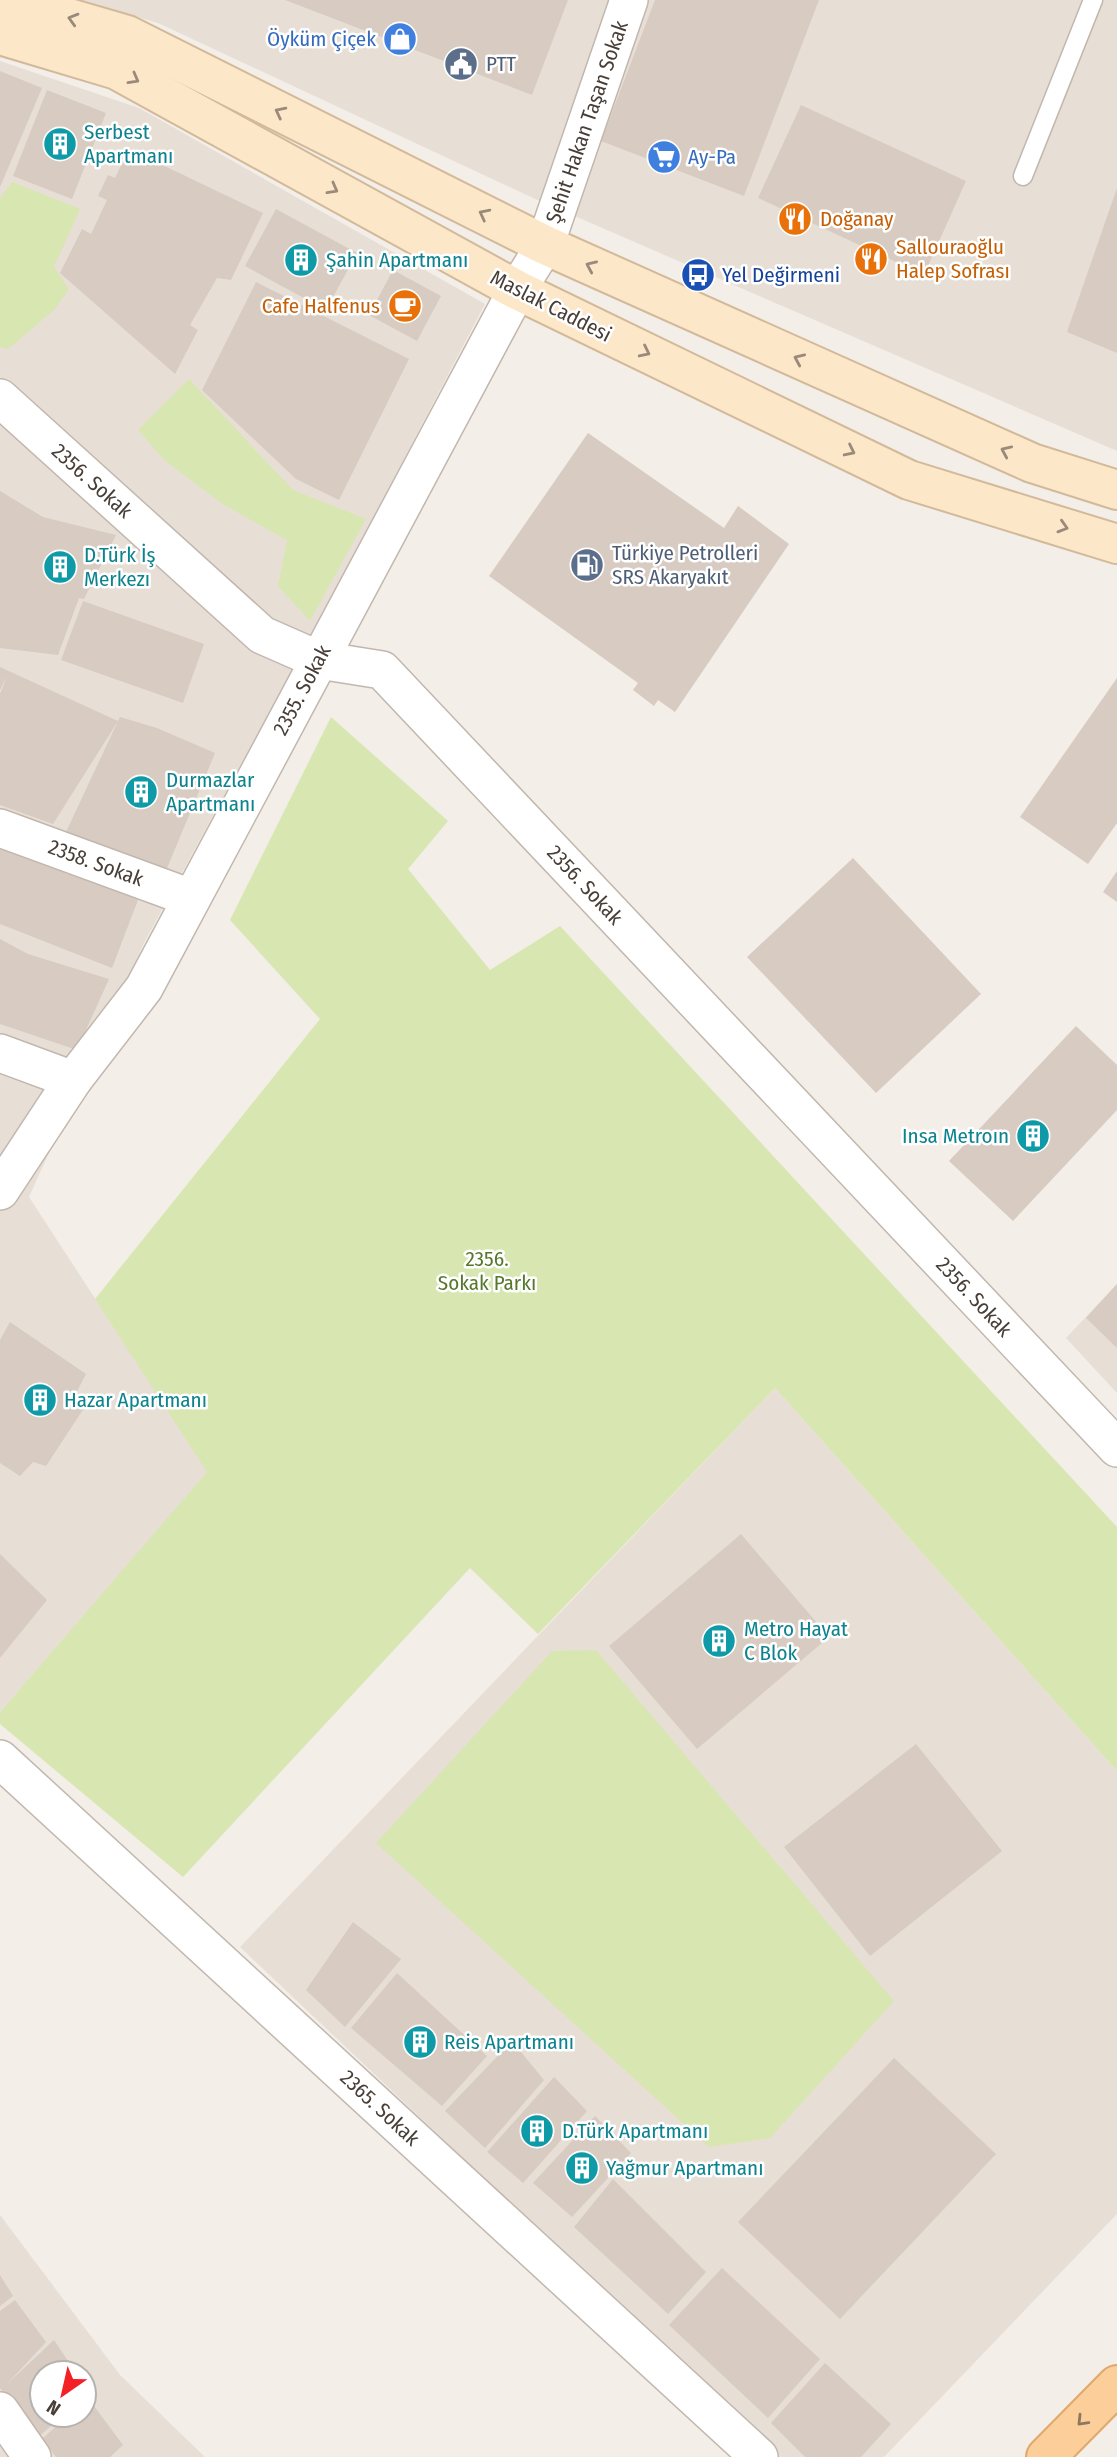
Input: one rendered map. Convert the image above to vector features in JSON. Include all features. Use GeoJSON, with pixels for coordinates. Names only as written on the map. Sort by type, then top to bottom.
{"type":"FeatureCollection","features":[{"type":"Feature","properties":{"kind":"main road"},"geometry":{"type":"LineString","coordinates":[[7,0],[127,34],[545,245],[1032,463],[1117,490]]}},
{"type":"Feature","properties":{"kind":"main road","name":"Maslak Caddesi"},"geometry":{"type":"LineString","coordinates":[[0,34],[117,70],[517,290],[909,480],[1117,544]]}},
{"type":"Feature","properties":{"kind":"main road"},"geometry":{"type":"LineString","coordinates":[[1046,2457],[1117,2385]]}},
{"type":"Feature","properties":{"kind":"street","name":"Şehit Hakan Taşan Sokak"},"geometry":{"type":"LineString","coordinates":[[517,290],[545,245],[629,0]]}},
{"type":"Feature","properties":{"kind":"street","name":"2355. Sokak"},"geometry":{"type":"LineString","coordinates":[[0,1191],[73,1080],[144,988],[517,290]]}},
{"type":"Feature","properties":{"kind":"street","name":"2356. Sokak"},"geometry":{"type":"LineString","coordinates":[[0,398],[262,635],[319,660],[382,670],[1117,1448]]}},
{"type":"Feature","properties":{"kind":"street","name":"2358. Sokak"},"geometry":{"type":"LineString","coordinates":[[0,828],[191,898]]}},
{"type":"Feature","properties":{"kind":"street"},"geometry":{"type":"LineString","coordinates":[[0,1053],[73,1080]]}},
{"type":"Feature","properties":{"kind":"street","name":"2365. Sokak"},"geometry":{"type":"LineString","coordinates":[[0,1759],[759,2457]]}},
{"type":"Feature","properties":{"kind":"street"},"geometry":{"type":"LineString","coordinates":[[0,2411],[32,2457]]}},
{"type":"Feature","properties":{"kind":"lane"},"geometry":{"type":"LineString","coordinates":[[1023,176],[1093,0]]}},
{"type":"Feature","properties":{"kind":"shaded area"},"geometry":{"type":"Polygon","coordinates":[[[78,0],[1117,0],[1117,451],[533,198],[158,23],[78,0]]]}},
{"type":"Feature","properties":{"kind":"shaded area"},"geometry":{"type":"Polygon","coordinates":[[[0,61],[139,108],[485,304],[339,583],[144,943],[29,1197],[208,1472],[0,1712],[0,61]]]}},
{"type":"Feature","properties":{"kind":"shaded area"},"geometry":{"type":"Polygon","coordinates":[[[1117,1284],[1117,1393],[1066,1338],[1117,1284]]]}},
{"type":"Feature","properties":{"kind":"shaded area"},"geometry":{"type":"Polygon","coordinates":[[[775,1388],[1117,1771],[1117,2214],[884,2457],[779,2457],[240,1947],[775,1388]]]}},
{"type":"Feature","properties":{"kind":"shaded area"},"geometry":{"type":"Polygon","coordinates":[[[0,2215],[120,2375],[205,2457],[0,2457],[0,2215]]]}},
{"type":"Feature","properties":{"kind":"green space"},"geometry":{"type":"Polygon","coordinates":[[[12,182],[80,209],[54,267],[69,289],[54,310],[8,349],[0,347],[0,198],[12,182]]]}},
{"type":"Feature","properties":{"kind":"green space"},"geometry":{"type":"Polygon","coordinates":[[[189,379],[293,490],[366,519],[310,621],[278,586],[287,540],[224,505],[164,460],[138,430],[189,379]]]}},
{"type":"Feature","properties":{"kind":"green space","name":"2356. Sokak Parkı"},"geometry":{"type":"Polygon","coordinates":[[[331,717],[448,821],[408,869],[490,970],[560,926],[1117,1527],[1117,1771],[775,1388],[538,1634],[470,1568],[183,1877],[0,1724],[0,1712],[207,1472],[95,1299],[320,1019],[230,920],[331,717]]]}},
{"type":"Feature","properties":{"kind":"green space"},"geometry":{"type":"Polygon","coordinates":[[[596,1650],[894,2001],[770,2138],[709,2147],[376,1843],[552,1651],[596,1650]]]}},
{"type":"Feature","properties":{"kind":"building"},"geometry":{"type":"Polygon","coordinates":[[[285,0],[568,0],[532,95],[285,0]]]}},
{"type":"Feature","properties":{"kind":"building"},"geometry":{"type":"Polygon","coordinates":[[[655,0],[819,0],[744,196],[601,141],[655,0]]]}},
{"type":"Feature","properties":{"kind":"building"},"geometry":{"type":"Polygon","coordinates":[[[0,71],[42,88],[0,187],[0,71]]]}},
{"type":"Feature","properties":{"kind":"building","name":"Serbest Apartmanı"},"geometry":{"type":"Polygon","coordinates":[[[47,90],[106,113],[72,199],[13,176],[47,90]]]}},
{"type":"Feature","properties":{"kind":"building"},"geometry":{"type":"Polygon","coordinates":[[[801,105],[966,181],[924,275],[758,198],[801,105]]]}},
{"type":"Feature","properties":{"kind":"building"},"geometry":{"type":"Polygon","coordinates":[[[129,149],[263,213],[231,280],[217,278],[190,325],[198,330],[175,374],[60,273],[82,229],[91,234],[107,200],[98,196],[108,175],[115,178],[129,149]]]}},
{"type":"Feature","properties":{"kind":"building"},"geometry":{"type":"Polygon","coordinates":[[[1117,188],[1117,353],[1067,332],[1117,188]]]}},
{"type":"Feature","properties":{"kind":"building","name":"Şahin Apartmanı"},"geometry":{"type":"Polygon","coordinates":[[[276,209],[357,253],[326,310],[245,266],[276,209]]]}},
{"type":"Feature","properties":{"kind":"building","name":"Cafe Halfenus"},"geometry":{"type":"Polygon","coordinates":[[[393,270],[441,296],[417,341],[369,315],[393,270]]]}},
{"type":"Feature","properties":{"kind":"building"},"geometry":{"type":"Polygon","coordinates":[[[256,282],[409,359],[339,500],[296,479],[202,390],[256,282]]]}},
{"type":"Feature","properties":{"kind":"building"},"geometry":{"type":"Polygon","coordinates":[[[588,433],[724,528],[738,506],[789,544],[675,712],[658,700],[654,706],[633,690],[638,683],[489,576],[588,433]]]}},
{"type":"Feature","properties":{"kind":"building","name":"D.Türk İş Merkezı"},"geometry":{"type":"Polygon","coordinates":[[[0,491],[43,517],[116,535],[84,599],[79,598],[58,655],[0,648],[0,491]]]}},
{"type":"Feature","properties":{"kind":"building"},"geometry":{"type":"Polygon","coordinates":[[[83,601],[204,644],[183,703],[61,660],[83,601]]]}},
{"type":"Feature","properties":{"kind":"building"},"geometry":{"type":"Polygon","coordinates":[[[0,667],[118,721],[53,824],[0,805],[0,694],[7,676],[0,690],[0,667]]]}},
{"type":"Feature","properties":{"kind":"building"},"geometry":{"type":"Polygon","coordinates":[[[1117,678],[1117,823],[1088,864],[1020,817],[1117,678]]]}},
{"type":"Feature","properties":{"kind":"building","name":"Durmazlar Apartmanı"},"geometry":{"type":"Polygon","coordinates":[[[120,717],[157,728],[215,753],[165,873],[66,832],[120,717]]]}},
{"type":"Feature","properties":{"kind":"building"},"geometry":{"type":"Polygon","coordinates":[[[0,841],[33,851],[138,900],[112,968],[0,924],[0,841]]]}},
{"type":"Feature","properties":{"kind":"building"},"geometry":{"type":"Polygon","coordinates":[[[853,858],[981,994],[876,1093],[747,957],[853,858]]]}},
{"type":"Feature","properties":{"kind":"building"},"geometry":{"type":"Polygon","coordinates":[[[1117,871],[1117,902],[1103,892],[1117,871]]]}},
{"type":"Feature","properties":{"kind":"building"},"geometry":{"type":"Polygon","coordinates":[[[0,939],[28,954],[109,979],[77,1050],[0,1024],[0,939]]]}},
{"type":"Feature","properties":{"kind":"building","name":"Insa Metroın"},"geometry":{"type":"Polygon","coordinates":[[[1076,1026],[1117,1065],[1117,1110],[1013,1221],[949,1161],[1076,1026]]]}},
{"type":"Feature","properties":{"kind":"building"},"geometry":{"type":"Polygon","coordinates":[[[1117,1284],[1117,1348],[1086,1318],[1117,1284]]]}},
{"type":"Feature","properties":{"kind":"building","name":"Hazar Apartmanı"},"geometry":{"type":"Polygon","coordinates":[[[10,1322],[86,1374],[75,1395],[86,1405],[46,1466],[33,1462],[20,1476],[0,1463],[0,1340],[10,1322]]]}},
{"type":"Feature","properties":{"kind":"building","name":"Metro Hayat C Blok"},"geometry":{"type":"Polygon","coordinates":[[[741,1534],[829,1637],[697,1749],[609,1646],[741,1534]]]}},
{"type":"Feature","properties":{"kind":"building"},"geometry":{"type":"Polygon","coordinates":[[[0,1554],[47,1600],[0,1658],[0,1554]]]}},
{"type":"Feature","properties":{"kind":"building"},"geometry":{"type":"Polygon","coordinates":[[[916,1744],[1002,1851],[870,1956],[784,1847],[916,1744]]]}},
{"type":"Feature","properties":{"kind":"building"},"geometry":{"type":"Polygon","coordinates":[[[353,1922],[401,1959],[345,2027],[306,1990],[353,1922]]]}},
{"type":"Feature","properties":{"kind":"building","name":"Reis Apartmanı"},"geometry":{"type":"Polygon","coordinates":[[[397,1973],[487,2056],[442,2106],[351,2028],[397,1973]]]}},
{"type":"Feature","properties":{"kind":"building"},"geometry":{"type":"Polygon","coordinates":[[[512,2041],[544,2080],[485,2148],[445,2111],[512,2041]]]}},
{"type":"Feature","properties":{"kind":"building"},"geometry":{"type":"Polygon","coordinates":[[[894,2058],[996,2154],[840,2319],[738,2222],[894,2058]]]}},
{"type":"Feature","properties":{"kind":"building","name":"D.Türk Apartmanı"},"geometry":{"type":"Polygon","coordinates":[[[554,2077],[587,2111],[523,2183],[487,2152],[554,2077]]]}},
{"type":"Feature","properties":{"kind":"building","name":"Yağmur Apartmanı"},"geometry":{"type":"Polygon","coordinates":[[[595,2116],[631,2153],[572,2217],[533,2183],[595,2116]]]}},
{"type":"Feature","properties":{"kind":"building"},"geometry":{"type":"Polygon","coordinates":[[[613,2179],[706,2272],[668,2314],[574,2227],[613,2179]]]}},
{"type":"Feature","properties":{"kind":"building"},"geometry":{"type":"Polygon","coordinates":[[[722,2268],[820,2359],[768,2418],[669,2325],[722,2268]]]}},
{"type":"Feature","properties":{"kind":"building"},"geometry":{"type":"Polygon","coordinates":[[[0,2275],[13,2296],[0,2306],[0,2275]]]}},
{"type":"Feature","properties":{"kind":"building"},"geometry":{"type":"Polygon","coordinates":[[[15,2300],[46,2342],[7,2384],[28,2364],[28,2426],[0,2388],[0,2311],[15,2300]]]}},
{"type":"Feature","properties":{"kind":"building"},"geometry":{"type":"Polygon","coordinates":[[[54,2340],[67,2359],[34,2359],[54,2340]]]}},
{"type":"Feature","properties":{"kind":"building"},"geometry":{"type":"Polygon","coordinates":[[[825,2363],[891,2424],[861,2457],[805,2457],[771,2423],[825,2363]]]}},
{"type":"Feature","properties":{"kind":"building"},"geometry":{"type":"Polygon","coordinates":[[[98,2411],[123,2445],[110,2457],[56,2457],[42,2439],[53,2429],[98,2429],[98,2411]]]}},
{"type":"Feature","properties":{"kind":"building"},"geometry":{"type":"Polygon","coordinates":[[[30,2429],[48,2429],[37,2438],[30,2429]]]}},
{"type":"Feature","properties":{"kind":"place","name":"Öyküm Çiçek"},"geometry":{"type":"Point","coordinates":[400,39]}},
{"type":"Feature","properties":{"kind":"place","name":"PTT"},"geometry":{"type":"Point","coordinates":[461,64]}},
{"type":"Feature","properties":{"kind":"place","name":"Serbest Apartmanı"},"geometry":{"type":"Point","coordinates":[60,144]}},
{"type":"Feature","properties":{"kind":"place","name":"Ay-Pa"},"geometry":{"type":"Point","coordinates":[664,157]}},
{"type":"Feature","properties":{"kind":"place","name":"Doğanay"},"geometry":{"type":"Point","coordinates":[795,219]}},
{"type":"Feature","properties":{"kind":"place","name":"Sallouraoğlu Halep Sofrası"},"geometry":{"type":"Point","coordinates":[871,259]}},
{"type":"Feature","properties":{"kind":"place","name":"Şahin Apartmanı"},"geometry":{"type":"Point","coordinates":[301,260]}},
{"type":"Feature","properties":{"kind":"place","name":"Yel Değirmeni"},"geometry":{"type":"Point","coordinates":[698,275]}},
{"type":"Feature","properties":{"kind":"place","name":"Cafe Halfenus"},"geometry":{"type":"Point","coordinates":[405,306]}},
{"type":"Feature","properties":{"kind":"place","name":"Türkiye Petrolleri SRS Akaryakıt"},"geometry":{"type":"Point","coordinates":[587,565]}},
{"type":"Feature","properties":{"kind":"place","name":"D.Türk İş Merkezı"},"geometry":{"type":"Point","coordinates":[60,567]}},
{"type":"Feature","properties":{"kind":"place","name":"Durmazlar Apartmanı"},"geometry":{"type":"Point","coordinates":[141,792]}},
{"type":"Feature","properties":{"kind":"place","name":"Insa Metroın"},"geometry":{"type":"Point","coordinates":[1033,1136]}},
{"type":"Feature","properties":{"kind":"place","name":"Hazar Apartmanı"},"geometry":{"type":"Point","coordinates":[40,1400]}},
{"type":"Feature","properties":{"kind":"place","name":"Metro Hayat C Blok"},"geometry":{"type":"Point","coordinates":[719,1641]}},
{"type":"Feature","properties":{"kind":"place","name":"Reis Apartmanı"},"geometry":{"type":"Point","coordinates":[420,2042]}},
{"type":"Feature","properties":{"kind":"place","name":"D.Türk Apartmanı"},"geometry":{"type":"Point","coordinates":[537,2131]}},
{"type":"Feature","properties":{"kind":"place","name":"Yağmur Apartmanı"},"geometry":{"type":"Point","coordinates":[582,2168]}}]}
